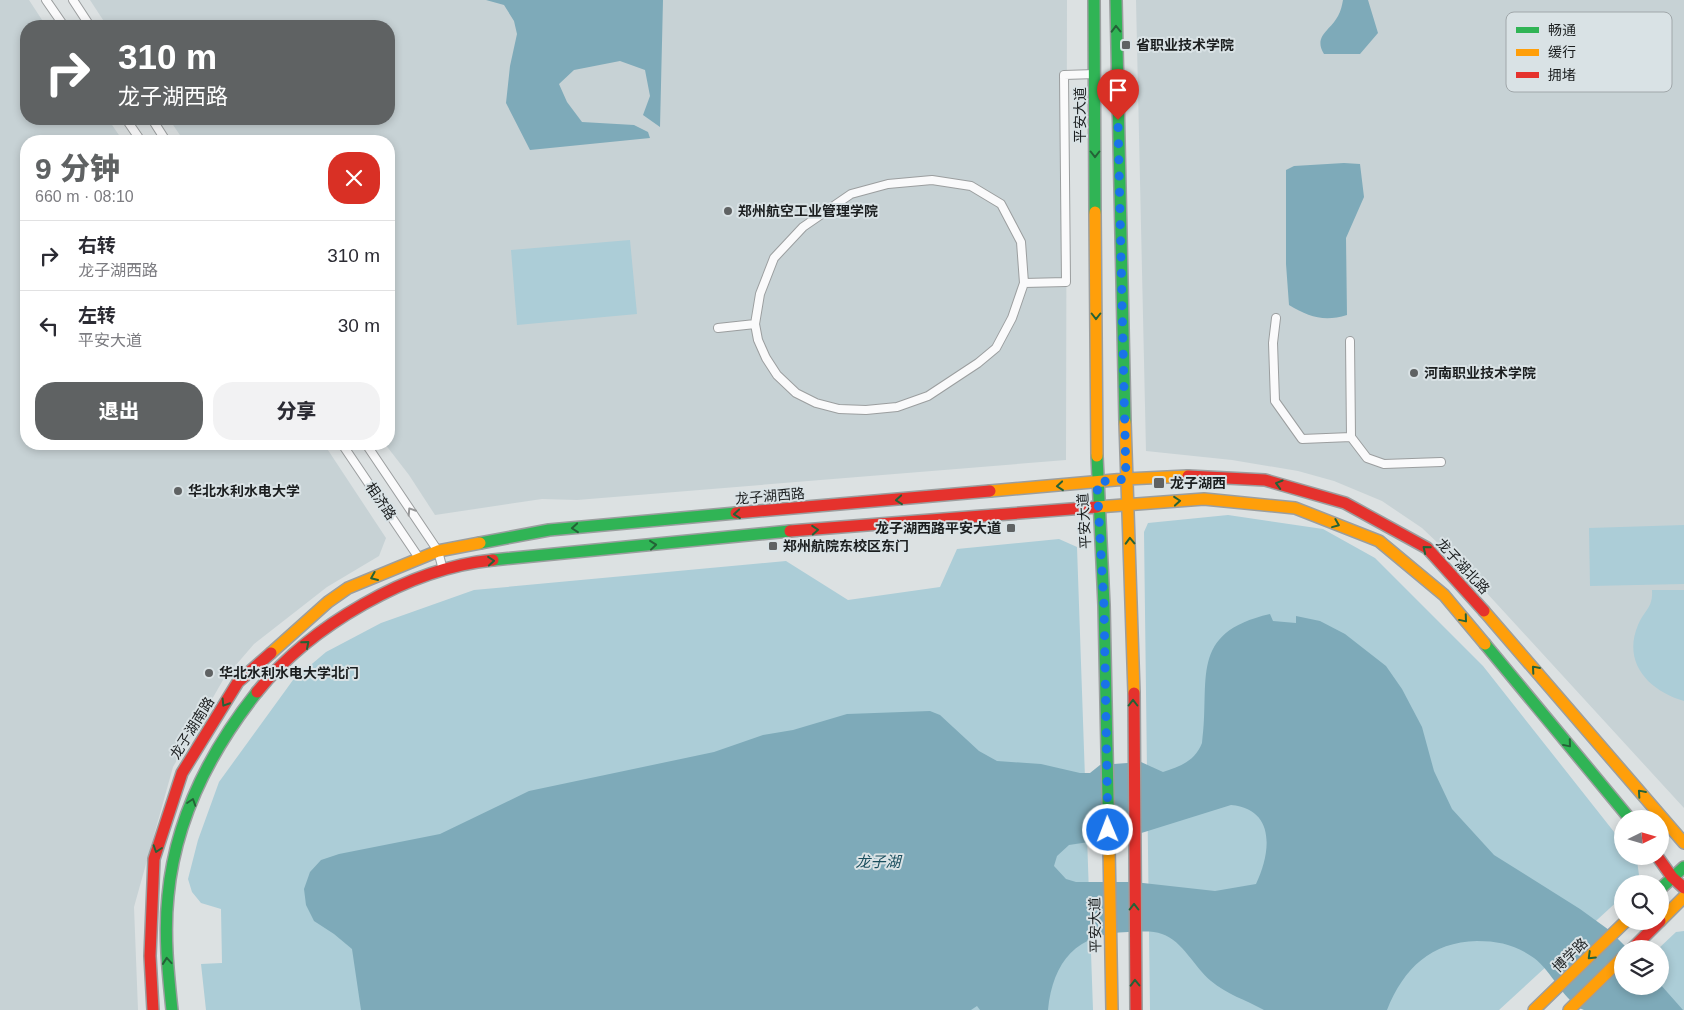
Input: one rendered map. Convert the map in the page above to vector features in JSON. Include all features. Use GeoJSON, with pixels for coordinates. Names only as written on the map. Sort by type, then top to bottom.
{"type":"FeatureCollection","features":[{"type":"Feature","properties":{"kind":"street"},"geometry":{"type":"LineString","coordinates":[[46,0],[60,20]]}},
{"type":"Feature","properties":{"kind":"street"},"geometry":{"type":"LineString","coordinates":[[73,0],[86,20]]}},
{"type":"Feature","properties":{"kind":"street","name":"平安大道"},"geometry":{"type":"LineString","coordinates":[[1094,0],[1097,482],[1104,606],[1112,1010]]}},
{"type":"Feature","properties":{"kind":"street"},"geometry":{"type":"LineString","coordinates":[[1116,0],[1126,479],[1133,623],[1136,1010]]}},
{"type":"Feature","properties":{"kind":"street"},"geometry":{"type":"LineString","coordinates":[[1024,283],[1066,282],[1064,76],[1095,74]]}},
{"type":"Feature","properties":{"kind":"street"},"geometry":{"type":"LineString","coordinates":[[932,180],[971,186],[1001,204],[1021,242],[1024,283],[1012,318],[996,348],[978,363],[928,396],[897,407],[866,410],[839,409],[816,403],[796,393],[777,375],[772,367],[758,340],[755,324],[760,294],[774,258],[803,228],[851,194],[888,184],[932,180]]}},
{"type":"Feature","properties":{"kind":"street"},"geometry":{"type":"LineString","coordinates":[[1276,318],[1274,343],[1275,401],[1302,439],[1351,437]]}},
{"type":"Feature","properties":{"kind":"street"},"geometry":{"type":"LineString","coordinates":[[718,328],[755,324]]}},
{"type":"Feature","properties":{"kind":"street"},"geometry":{"type":"LineString","coordinates":[[1350,342],[1351,437],[1366,458],[1384,464],[1441,462]]}},
{"type":"Feature","properties":{"kind":"street","name":"相济路"},"geometry":{"type":"LineString","coordinates":[[346,450],[419,558]]}},
{"type":"Feature","properties":{"kind":"street","name":"相济路"},"geometry":{"type":"LineString","coordinates":[[370,450],[438,551],[444,570]]}},
{"type":"Feature","properties":{"kind":"street","name":"龙子湖北路"},"geometry":{"type":"LineString","coordinates":[[1126,479],[1184,476],[1265,480],[1345,503],[1427,548],[1506,636],[1684,843]]}},
{"type":"Feature","properties":{"kind":"street","name":"龙子湖西路"},"geometry":{"type":"LineString","coordinates":[[419,558],[438,551],[549,530],[1126,479]]}},
{"type":"Feature","properties":{"kind":"street"},"geometry":{"type":"LineString","coordinates":[[172,1010],[167,952],[168,904],[174,859],[198,785],[246,703],[286,661],[320,631],[357,607],[444,570],[473,562],[743,535],[1204,499],[1295,508],[1379,542],[1444,595],[1623,810]]}},
{"type":"Feature","properties":{"kind":"street","name":"龙子湖南路"},"geometry":{"type":"LineString","coordinates":[[153,1010],[150,956],[154,859],[182,773],[238,682],[328,602],[348,588],[419,558]]}},
{"type":"Feature","properties":{"kind":"street"},"geometry":{"type":"LineString","coordinates":[[1663,865],[1672,877],[1684,888]]}},
{"type":"Feature","properties":{"kind":"street"},"geometry":{"type":"LineString","coordinates":[[1669,880],[1684,867]]}},
{"type":"Feature","properties":{"kind":"street"},"geometry":{"type":"LineString","coordinates":[[1669,912],[1684,897]]}},
{"type":"Feature","properties":{"kind":"street","name":"博学路"},"geometry":{"type":"LineString","coordinates":[[1534,1010],[1618,930]]}},
{"type":"Feature","properties":{"kind":"street"},"geometry":{"type":"LineString","coordinates":[[1641,940],[1651,930]]}},
{"type":"Feature","properties":{"kind":"street"},"geometry":{"type":"LineString","coordinates":[[1569,1010],[1614,966]]}},
{"type":"Feature","properties":{"kind":"shaded area","name":"华北水利水电大学"},"geometry":{"type":"Polygon","coordinates":[[[0,0],[29,0],[42,20],[20,20],[20,125],[112,125],[119,135],[20,135],[20,450],[328,450],[386,538],[379,556],[327,587],[254,644],[223,680],[173,767],[134,907],[138,1010],[0,1010],[0,0]]]}},
{"type":"Feature","properties":{"kind":"shaded area","name":"郑州航空工业管理学院"},"geometry":{"type":"Polygon","coordinates":[[[90,0],[1067,0],[1066,460],[577,500],[542,499],[435,515],[409,475],[390,450],[395,450],[395,135],[180,135],[173,125],[395,125],[395,20],[103,20],[90,0]]]}},
{"type":"Feature","properties":{"kind":"shaded area","name":"河南职业技术学院"},"geometry":{"type":"Polygon","coordinates":[[[1136,0],[1684,0],[1684,808],[1462,566],[1422,528],[1382,501],[1334,481],[1298,471],[1232,460],[1146,451],[1136,0]]]}},
{"type":"Feature","properties":{"kind":"shaded area"},"geometry":{"type":"Polygon","coordinates":[[[630,240],[637,314],[517,325],[511,250],[630,240]]]}},
{"type":"Feature","properties":{"kind":"shaded area"},"geometry":{"type":"Polygon","coordinates":[[[1228,515],[1323,529],[1375,558],[1483,666],[1614,832],[1614,865],[1638,865],[1639,875],[1614,875],[1614,904],[1499,1010],[1150,1010],[1144,532],[1148,523],[1228,515]]]}},
{"type":"Feature","properties":{"kind":"shaded area"},"geometry":{"type":"Polygon","coordinates":[[[1684,525],[1684,584],[1590,586],[1589,528],[1684,525]]]}},
{"type":"Feature","properties":{"kind":"shaded area"},"geometry":{"type":"Polygon","coordinates":[[[1059,539],[1077,547],[1093,1010],[206,1010],[201,964],[222,963],[221,909],[201,903],[192,892],[188,879],[198,840],[219,782],[293,680],[326,652],[381,623],[474,590],[786,561],[848,600],[940,587],[957,549],[1059,539]]]}},
{"type":"Feature","properties":{"kind":"shaded area"},"geometry":{"type":"Polygon","coordinates":[[[1652,590],[1684,590],[1684,701],[1671,696],[1650,683],[1636,663],[1634,639],[1638,625],[1650,605],[1652,590]]]}},
{"type":"Feature","properties":{"kind":"shaded area"},"geometry":{"type":"Polygon","coordinates":[[[1684,931],[1684,1010],[1592,1010],[1614,992],[1614,995],[1669,995],[1668,940],[1676,932],[1684,931]]]}},
{"type":"Feature","properties":{"kind":"water"},"geometry":{"type":"Polygon","coordinates":[[[486,0],[663,0],[660,127],[643,115],[650,96],[645,70],[620,61],[574,70],[559,84],[567,102],[582,122],[634,125],[648,132],[650,138],[530,150],[506,103],[510,66],[517,34],[514,21],[504,5],[486,0]]]}},
{"type":"Feature","properties":{"kind":"water"},"geometry":{"type":"Polygon","coordinates":[[[1343,0],[1368,0],[1378,33],[1360,54],[1324,54],[1320,43],[1321,38],[1338,16],[1343,0]]]}},
{"type":"Feature","properties":{"kind":"water"},"geometry":{"type":"Polygon","coordinates":[[[1360,164],[1364,197],[1346,238],[1347,315],[1331,318],[1317,317],[1303,313],[1289,305],[1286,264],[1286,170],[1294,166],[1360,164]]]}},
{"type":"Feature","properties":{"kind":"water","name":"龙子湖"},"geometry":{"type":"Polygon","coordinates":[[[1270,614],[1273,621],[1296,623],[1296,616],[1320,621],[1345,634],[1386,666],[1402,689],[1422,727],[1434,771],[1452,809],[1494,855],[1580,909],[1609,930],[1619,940],[1614,940],[1614,995],[1669,994],[1683,1010],[1584,1010],[1564,994],[1546,970],[1534,958],[1521,950],[1507,945],[1477,941],[1446,946],[1421,960],[1402,982],[1387,1010],[1264,1010],[1217,986],[1182,948],[1169,937],[1158,933],[1128,932],[1095,938],[1082,944],[1071,953],[1055,977],[1048,1010],[980,1010],[977,1006],[971,1010],[361,1010],[352,949],[314,921],[306,905],[304,889],[310,872],[321,860],[339,854],[440,834],[529,791],[714,752],[763,735],[793,730],[847,714],[930,711],[940,715],[979,751],[997,761],[1041,764],[1080,773],[1090,773],[1100,765],[1141,762],[1163,772],[1187,762],[1202,743],[1208,662],[1214,647],[1226,633],[1244,622],[1270,614]],[[1231,805],[1135,835],[1069,845],[1057,856],[1054,866],[1066,879],[1076,882],[1134,882],[1215,891],[1256,884],[1265,859],[1267,846],[1263,824],[1256,815],[1246,808],[1231,805]]]}},
{"type":"Feature","properties":{"kind":"traffic: fast"},"geometry":{"type":"LineString","coordinates":[[1094,0],[1095,212]]}},
{"type":"Feature","properties":{"kind":"traffic: fast"},"geometry":{"type":"LineString","coordinates":[[1116,0],[1125,422]]}},
{"type":"Feature","properties":{"kind":"traffic: fast"},"geometry":{"type":"LineString","coordinates":[[1097,456],[1104,605],[1109,847]]}},
{"type":"Feature","properties":{"kind":"traffic: fast"},"geometry":{"type":"LineString","coordinates":[[480,543],[549,530],[736,513]]}},
{"type":"Feature","properties":{"kind":"traffic: fast"},"geometry":{"type":"LineString","coordinates":[[493,560],[790,531]]}},
{"type":"Feature","properties":{"kind":"traffic: fast"},"geometry":{"type":"LineString","coordinates":[[1485,644],[1623,810]]}},
{"type":"Feature","properties":{"kind":"traffic: fast"},"geometry":{"type":"LineString","coordinates":[[172,1010],[166,924],[168,896],[178,840],[187,813],[210,762],[240,714],[257,692]]}},
{"type":"Feature","properties":{"kind":"traffic: fast"},"geometry":{"type":"LineString","coordinates":[[1669,881],[1684,867]]}},
{"type":"Feature","properties":{"kind":"traffic: slow"},"geometry":{"type":"LineString","coordinates":[[1095,212],[1097,456]]}},
{"type":"Feature","properties":{"kind":"traffic: slow"},"geometry":{"type":"LineString","coordinates":[[1125,422],[1134,693]]}},
{"type":"Feature","properties":{"kind":"traffic: slow"},"geometry":{"type":"LineString","coordinates":[[990,491],[1126,479],[1188,476]]}},
{"type":"Feature","properties":{"kind":"traffic: slow"},"geometry":{"type":"LineString","coordinates":[[1097,507],[1204,499],[1295,508],[1379,541],[1444,595],[1485,644]]}},
{"type":"Feature","properties":{"kind":"traffic: slow"},"geometry":{"type":"LineString","coordinates":[[271,653],[328,602],[348,588],[438,551],[480,543]]}},
{"type":"Feature","properties":{"kind":"traffic: slow"},"geometry":{"type":"LineString","coordinates":[[1484,611],[1684,843]]}},
{"type":"Feature","properties":{"kind":"traffic: slow"},"geometry":{"type":"LineString","coordinates":[[1109,847],[1112,1010]]}},
{"type":"Feature","properties":{"kind":"traffic: slow"},"geometry":{"type":"LineString","coordinates":[[1669,912],[1684,897]]}},
{"type":"Feature","properties":{"kind":"traffic: slow"},"geometry":{"type":"LineString","coordinates":[[1534,1010],[1617,930]]}},
{"type":"Feature","properties":{"kind":"traffic: slow"},"geometry":{"type":"LineString","coordinates":[[1569,1010],[1614,966]]}},
{"type":"Feature","properties":{"kind":"traffic: jam"},"geometry":{"type":"LineString","coordinates":[[1188,476],[1265,480],[1345,503],[1427,548],[1484,611]]}},
{"type":"Feature","properties":{"kind":"traffic: jam"},"geometry":{"type":"LineString","coordinates":[[736,513],[990,491]]}},
{"type":"Feature","properties":{"kind":"traffic: jam"},"geometry":{"type":"LineString","coordinates":[[790,531],[1097,507]]}},
{"type":"Feature","properties":{"kind":"traffic: jam"},"geometry":{"type":"LineString","coordinates":[[257,692],[304,645],[333,623],[363,604],[395,588],[428,575],[461,565],[493,560]]}},
{"type":"Feature","properties":{"kind":"traffic: jam"},"geometry":{"type":"LineString","coordinates":[[153,1010],[150,956],[154,859],[182,773],[238,682],[271,653]]}},
{"type":"Feature","properties":{"kind":"traffic: jam"},"geometry":{"type":"LineString","coordinates":[[1134,693],[1136,1010]]}},
{"type":"Feature","properties":{"kind":"traffic: jam"},"geometry":{"type":"LineString","coordinates":[[1663,865],[1672,877],[1684,888]]}},
{"type":"Feature","properties":{"kind":"traffic: jam"},"geometry":{"type":"LineString","coordinates":[[1641,940],[1651,930]]}},
{"type":"Feature","properties":{"kind":"place","name":"省职业技术学院"},"geometry":{"type":"Point","coordinates":[1126,45]}},
{"type":"Feature","properties":{"kind":"place","name":"郑州航空工业管理学院"},"geometry":{"type":"Point","coordinates":[728,211]}},
{"type":"Feature","properties":{"kind":"place","name":"河南职业技术学院"},"geometry":{"type":"Point","coordinates":[1414,373]}},
{"type":"Feature","properties":{"kind":"place","name":"龙子湖西"},"geometry":{"type":"Point","coordinates":[1159,483]}},
{"type":"Feature","properties":{"kind":"place","name":"华北水利水电大学"},"geometry":{"type":"Point","coordinates":[178,491]}},
{"type":"Feature","properties":{"kind":"place","name":"龙子湖西路平安大道"},"geometry":{"type":"Point","coordinates":[1011,528]}},
{"type":"Feature","properties":{"kind":"place","name":"郑州航院东校区东门"},"geometry":{"type":"Point","coordinates":[773,546]}},
{"type":"Feature","properties":{"kind":"place","name":"华北水利水电大学北门"},"geometry":{"type":"Point","coordinates":[209,673]}},
{"type":"Feature","properties":{"kind":"route"},"geometry":{"type":"LineString","coordinates":[[1108,830],[1104,606],[1097,482],[1126,479],[1118,120]]}}]}
